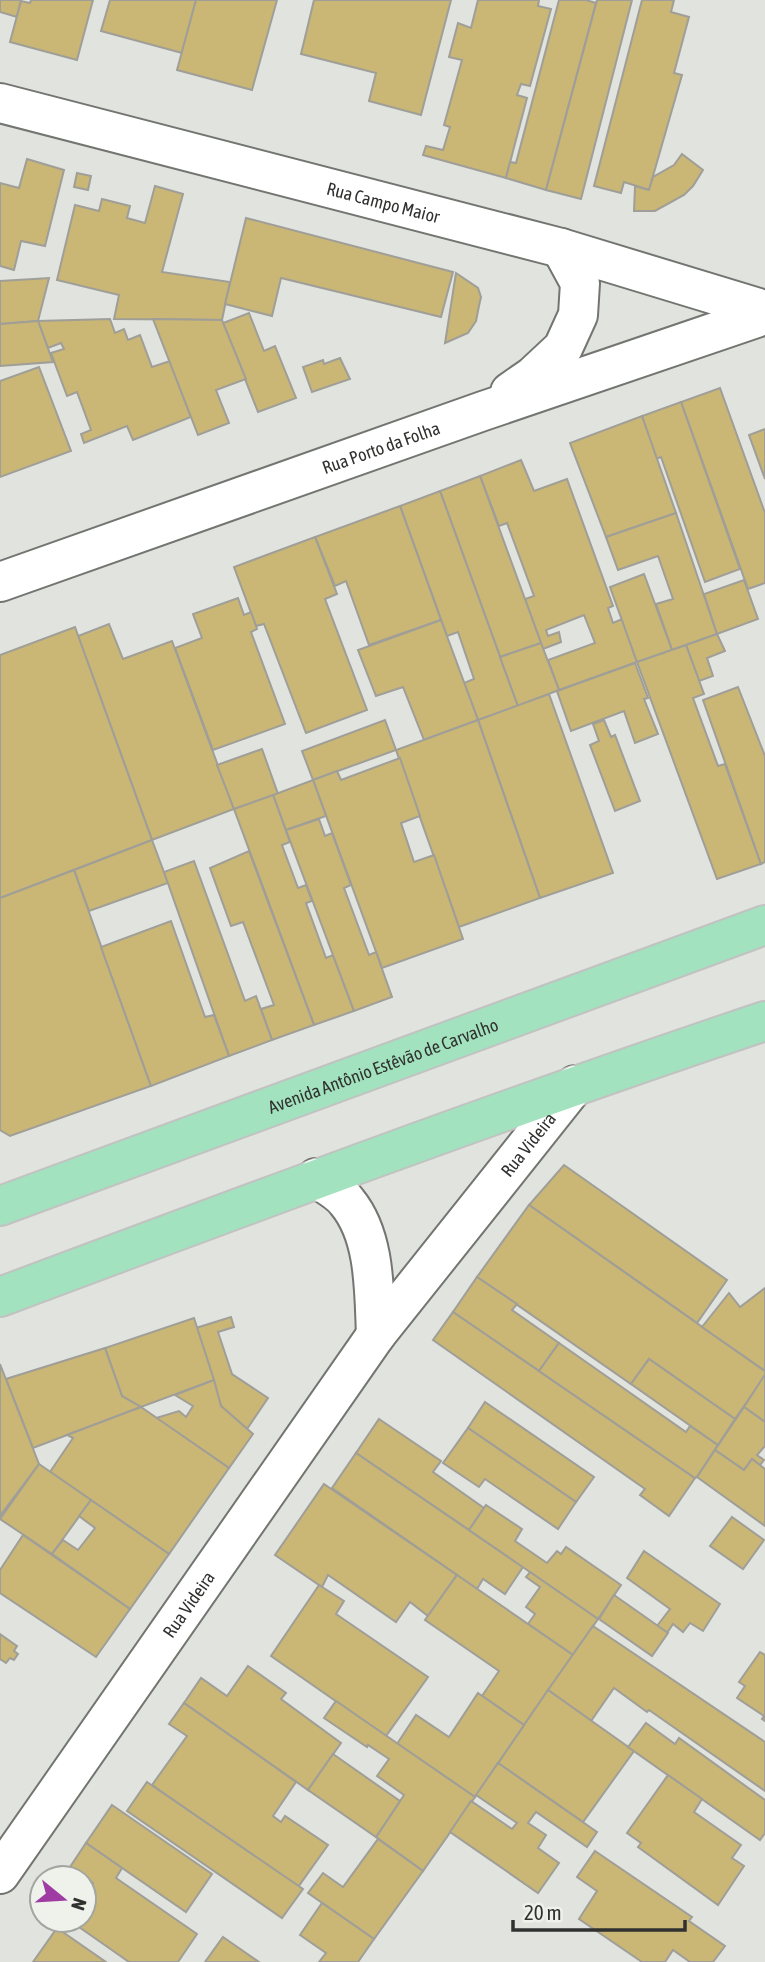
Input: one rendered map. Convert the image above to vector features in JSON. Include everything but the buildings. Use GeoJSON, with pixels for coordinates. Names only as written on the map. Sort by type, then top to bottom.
{"type":"FeatureCollection","features":[{"type":"Feature","properties":{"kind":"main road","name":"Avenida Antônio Estêvão de Carvalho"},"geometry":{"type":"LineString","coordinates":[[0,1206],[765,925]]}},
{"type":"Feature","properties":{"kind":"main road"},"geometry":{"type":"LineString","coordinates":[[0,1297],[316,1178],[575,1085],[765,1021]]}},
{"type":"Feature","properties":{"kind":"street","name":"Rua Campo Maior"},"geometry":{"type":"LineString","coordinates":[[0,103],[561,248],[765,312]]}},
{"type":"Feature","properties":{"kind":"street"},"geometry":{"type":"LineString","coordinates":[[482,411],[533,376],[563,348],[578,315],[580,283],[561,248]]}},
{"type":"Feature","properties":{"kind":"street","name":"Rua Porto da Folha"},"geometry":{"type":"LineString","coordinates":[[0,582],[765,312]]}},
{"type":"Feature","properties":{"kind":"street","name":"Rua Videira"},"geometry":{"type":"LineString","coordinates":[[0,1874],[376,1335],[575,1085]]}},
{"type":"Feature","properties":{"kind":"street"},"geometry":{"type":"LineString","coordinates":[[316,1178],[347,1201],[365,1236],[372,1263],[376,1335]]}}]}
